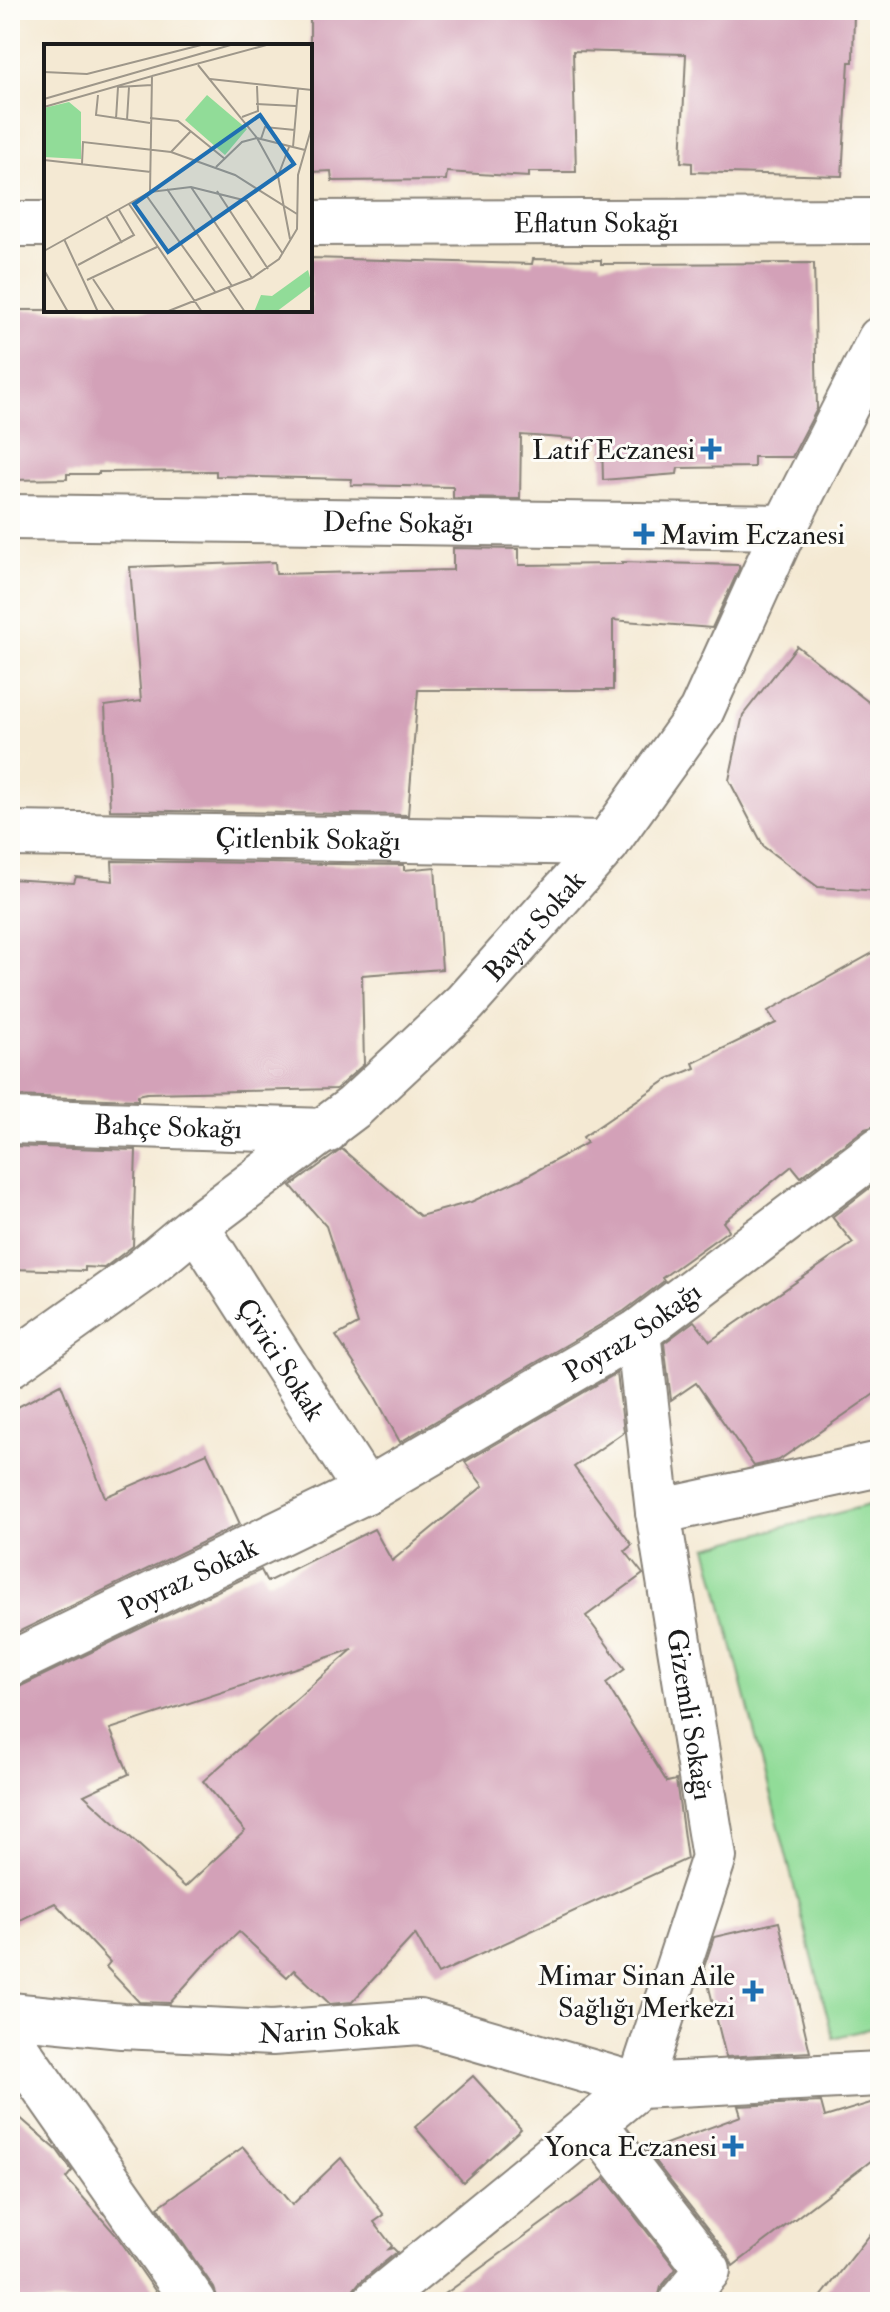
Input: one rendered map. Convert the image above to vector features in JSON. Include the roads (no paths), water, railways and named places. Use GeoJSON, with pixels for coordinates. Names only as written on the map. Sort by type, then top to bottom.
{"type":"FeatureCollection","features":[{"type":"Feature","properties":{"kind":"street","name":"Eflatun Sokağı"},"geometry":{"type":"LineString","coordinates":[[312,223],[880,221]]}},
{"type":"Feature","properties":{"kind":"street"},"geometry":{"type":"LineString","coordinates":[[10,224],[44,224]]}},
{"type":"Feature","properties":{"kind":"street","name":"Bayar Sokak"},"geometry":{"type":"LineString","coordinates":[[10,1365],[142,1271],[196,1226],[326,1131],[465,1003],[607,843],[701,712],[785,527],[880,339]]}},
{"type":"Feature","properties":{"kind":"street","name":"Defne Sokağı"},"geometry":{"type":"LineString","coordinates":[[10,517],[785,527]]}},
{"type":"Feature","properties":{"kind":"street","name":"Çitlenbik Sokağı"},"geometry":{"type":"LineString","coordinates":[[10,834],[607,843]]}},
{"type":"Feature","properties":{"kind":"street","name":"Bahçe Sokağı"},"geometry":{"type":"LineString","coordinates":[[10,1121],[326,1131]]}},
{"type":"Feature","properties":{"kind":"street","name":"Poyraz Sokağı"},"geometry":{"type":"LineString","coordinates":[[366,1491],[638,1332],[880,1149]]}},
{"type":"Feature","properties":{"kind":"street","name":"Çivici Sokak"},"geometry":{"type":"LineString","coordinates":[[196,1226],[366,1491]]}},
{"type":"Feature","properties":{"kind":"street","name":"Gizemli Sokağı"},"geometry":{"type":"LineString","coordinates":[[638,1332],[658,1512],[714,1857],[639,2086]]}},
{"type":"Feature","properties":{"kind":"street"},"geometry":{"type":"LineString","coordinates":[[658,1512],[880,1464]]}},
{"type":"Feature","properties":{"kind":"street","name":"Poyraz Sokak"},"geometry":{"type":"LineString","coordinates":[[10,1664],[366,1491]]}},
{"type":"Feature","properties":{"kind":"street","name":"Narin Sokak"},"geometry":{"type":"LineString","coordinates":[[10,2015],[122,2026],[272,2033],[420,2022],[639,2086],[880,2074]]}},
{"type":"Feature","properties":{"kind":"street"},"geometry":{"type":"LineString","coordinates":[[10,2039],[194,2302]]}},
{"type":"Feature","properties":{"kind":"street"},"geometry":{"type":"LineString","coordinates":[[375,2302],[639,2086]]}},
{"type":"Feature","properties":{"kind":"street"},"geometry":{"type":"LineString","coordinates":[[594,2123],[694,2286]]}},
{"type":"Feature","properties":{"kind":"place","name":"Latif Eczanesi"},"geometry":{"type":"Point","coordinates":[711,449]}},
{"type":"Feature","properties":{"kind":"place","name":"Mavim Eczanesi"},"geometry":{"type":"Point","coordinates":[644,534]}},
{"type":"Feature","properties":{"kind":"place","name":"Mimar Sinan Aile Sağlığı Merkezi"},"geometry":{"type":"Point","coordinates":[753,1991]}},
{"type":"Feature","properties":{"kind":"place","name":"Yonca Eczanesi"},"geometry":{"type":"Point","coordinates":[733,2146]}}]}
